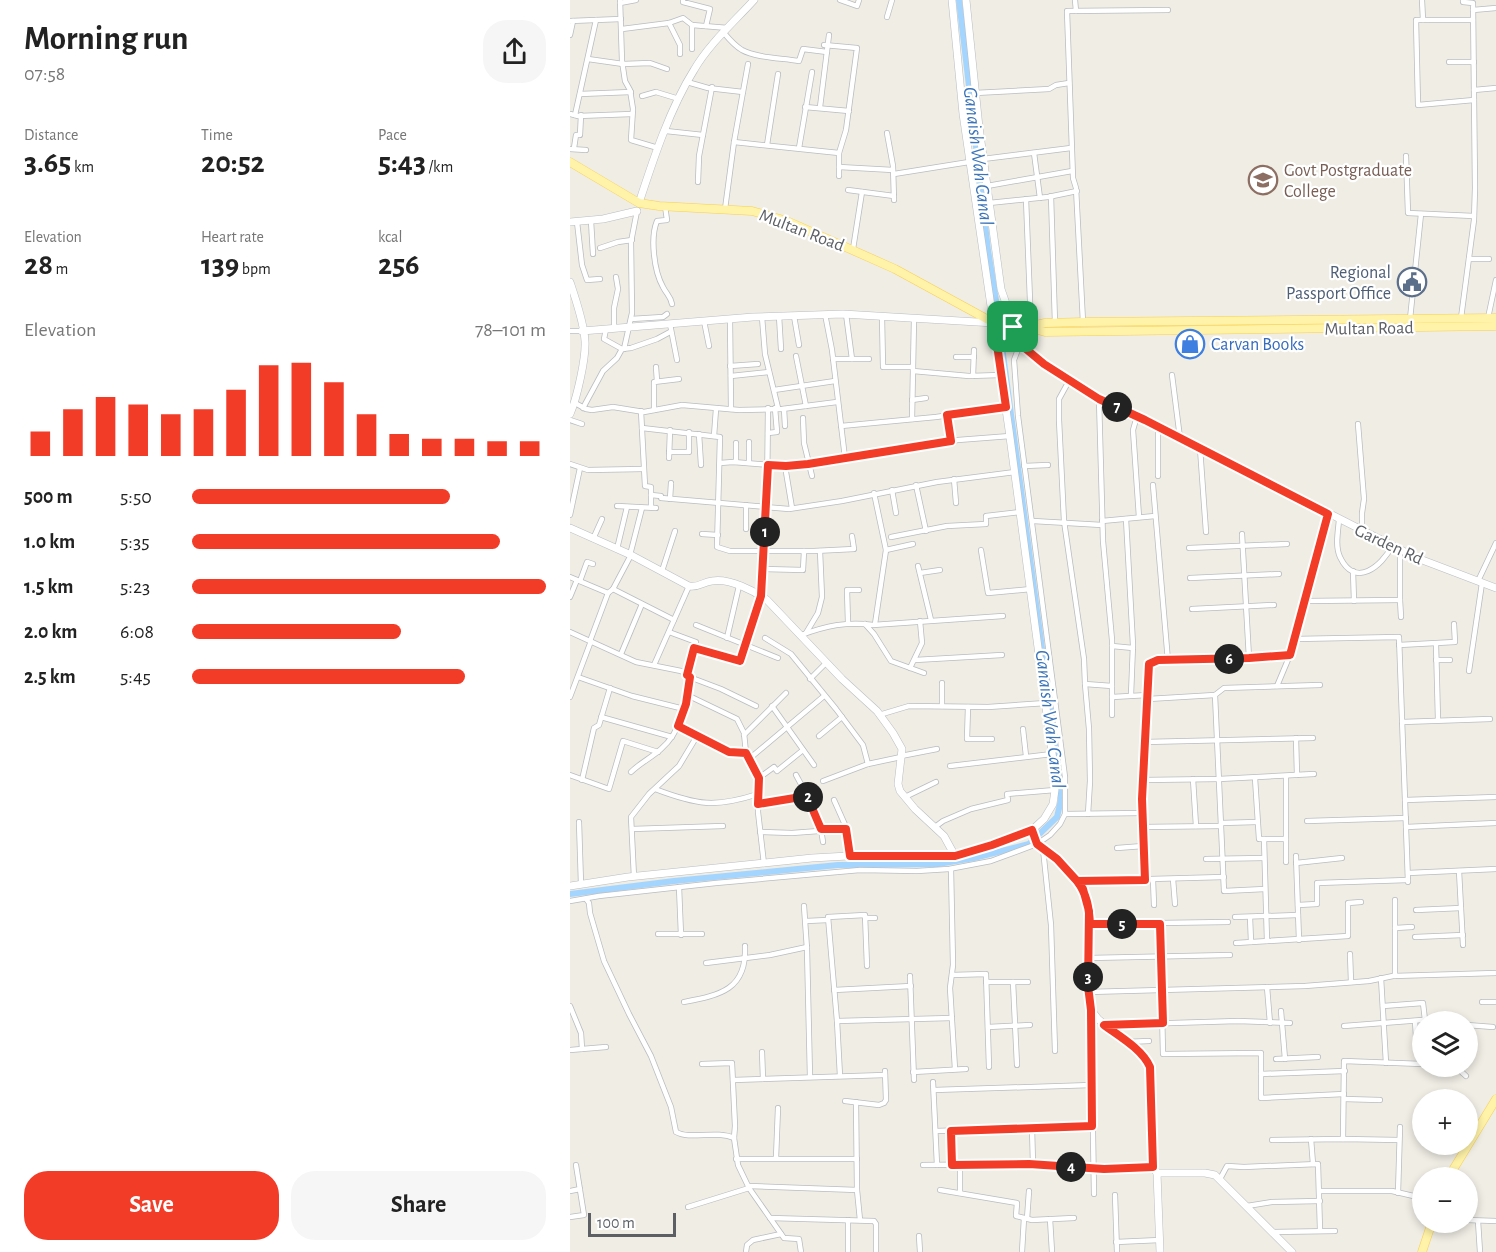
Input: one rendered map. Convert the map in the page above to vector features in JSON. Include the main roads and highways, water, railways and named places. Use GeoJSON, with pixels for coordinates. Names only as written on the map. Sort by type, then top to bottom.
{"type":"FeatureCollection","features":[{"type":"Feature","properties":{"kind":"main road","name":"Multan Road"},"geometry":{"type":"LineString","coordinates":[[570,162],[638,207],[665,206],[752,211],[787,221],[895,269],[994,324],[1013,327],[1083,322],[1492,318]]}},
{"type":"Feature","properties":{"kind":"main road","name":"Multan Road"},"geometry":{"type":"LineString","coordinates":[[1029,326],[1045,332],[1496,326]]}},
{"type":"Feature","properties":{"kind":"main road"},"geometry":{"type":"LineString","coordinates":[[1455,1167],[1495,1102]]}},
{"type":"Feature","properties":{"kind":"main road"},"geometry":{"type":"LineString","coordinates":[[1422,1252],[1428,1233]]}},
{"type":"Feature","properties":{"kind":"waterway","name":"Ganaish Wah Canal"},"geometry":{"type":"LineString","coordinates":[[959,0],[988,250],[998,313]]}},
{"type":"Feature","properties":{"kind":"waterway","name":"Ganaish Wah Canal"},"geometry":{"type":"LineString","coordinates":[[570,894],[838,865],[938,864],[974,858],[1029,844],[1057,817],[1061,800],[1057,762],[1001,339]]}},
{"type":"Feature","properties":{"kind":"place","name":"Govt Postgraduate College"},"geometry":{"type":"Point","coordinates":[1263,180]}},
{"type":"Feature","properties":{"kind":"place","name":"Regional Passport Office"},"geometry":{"type":"Point","coordinates":[1412,282]}},
{"type":"Feature","properties":{"kind":"place","name":"Carvan Books"},"geometry":{"type":"Point","coordinates":[1190,344]}}]}
